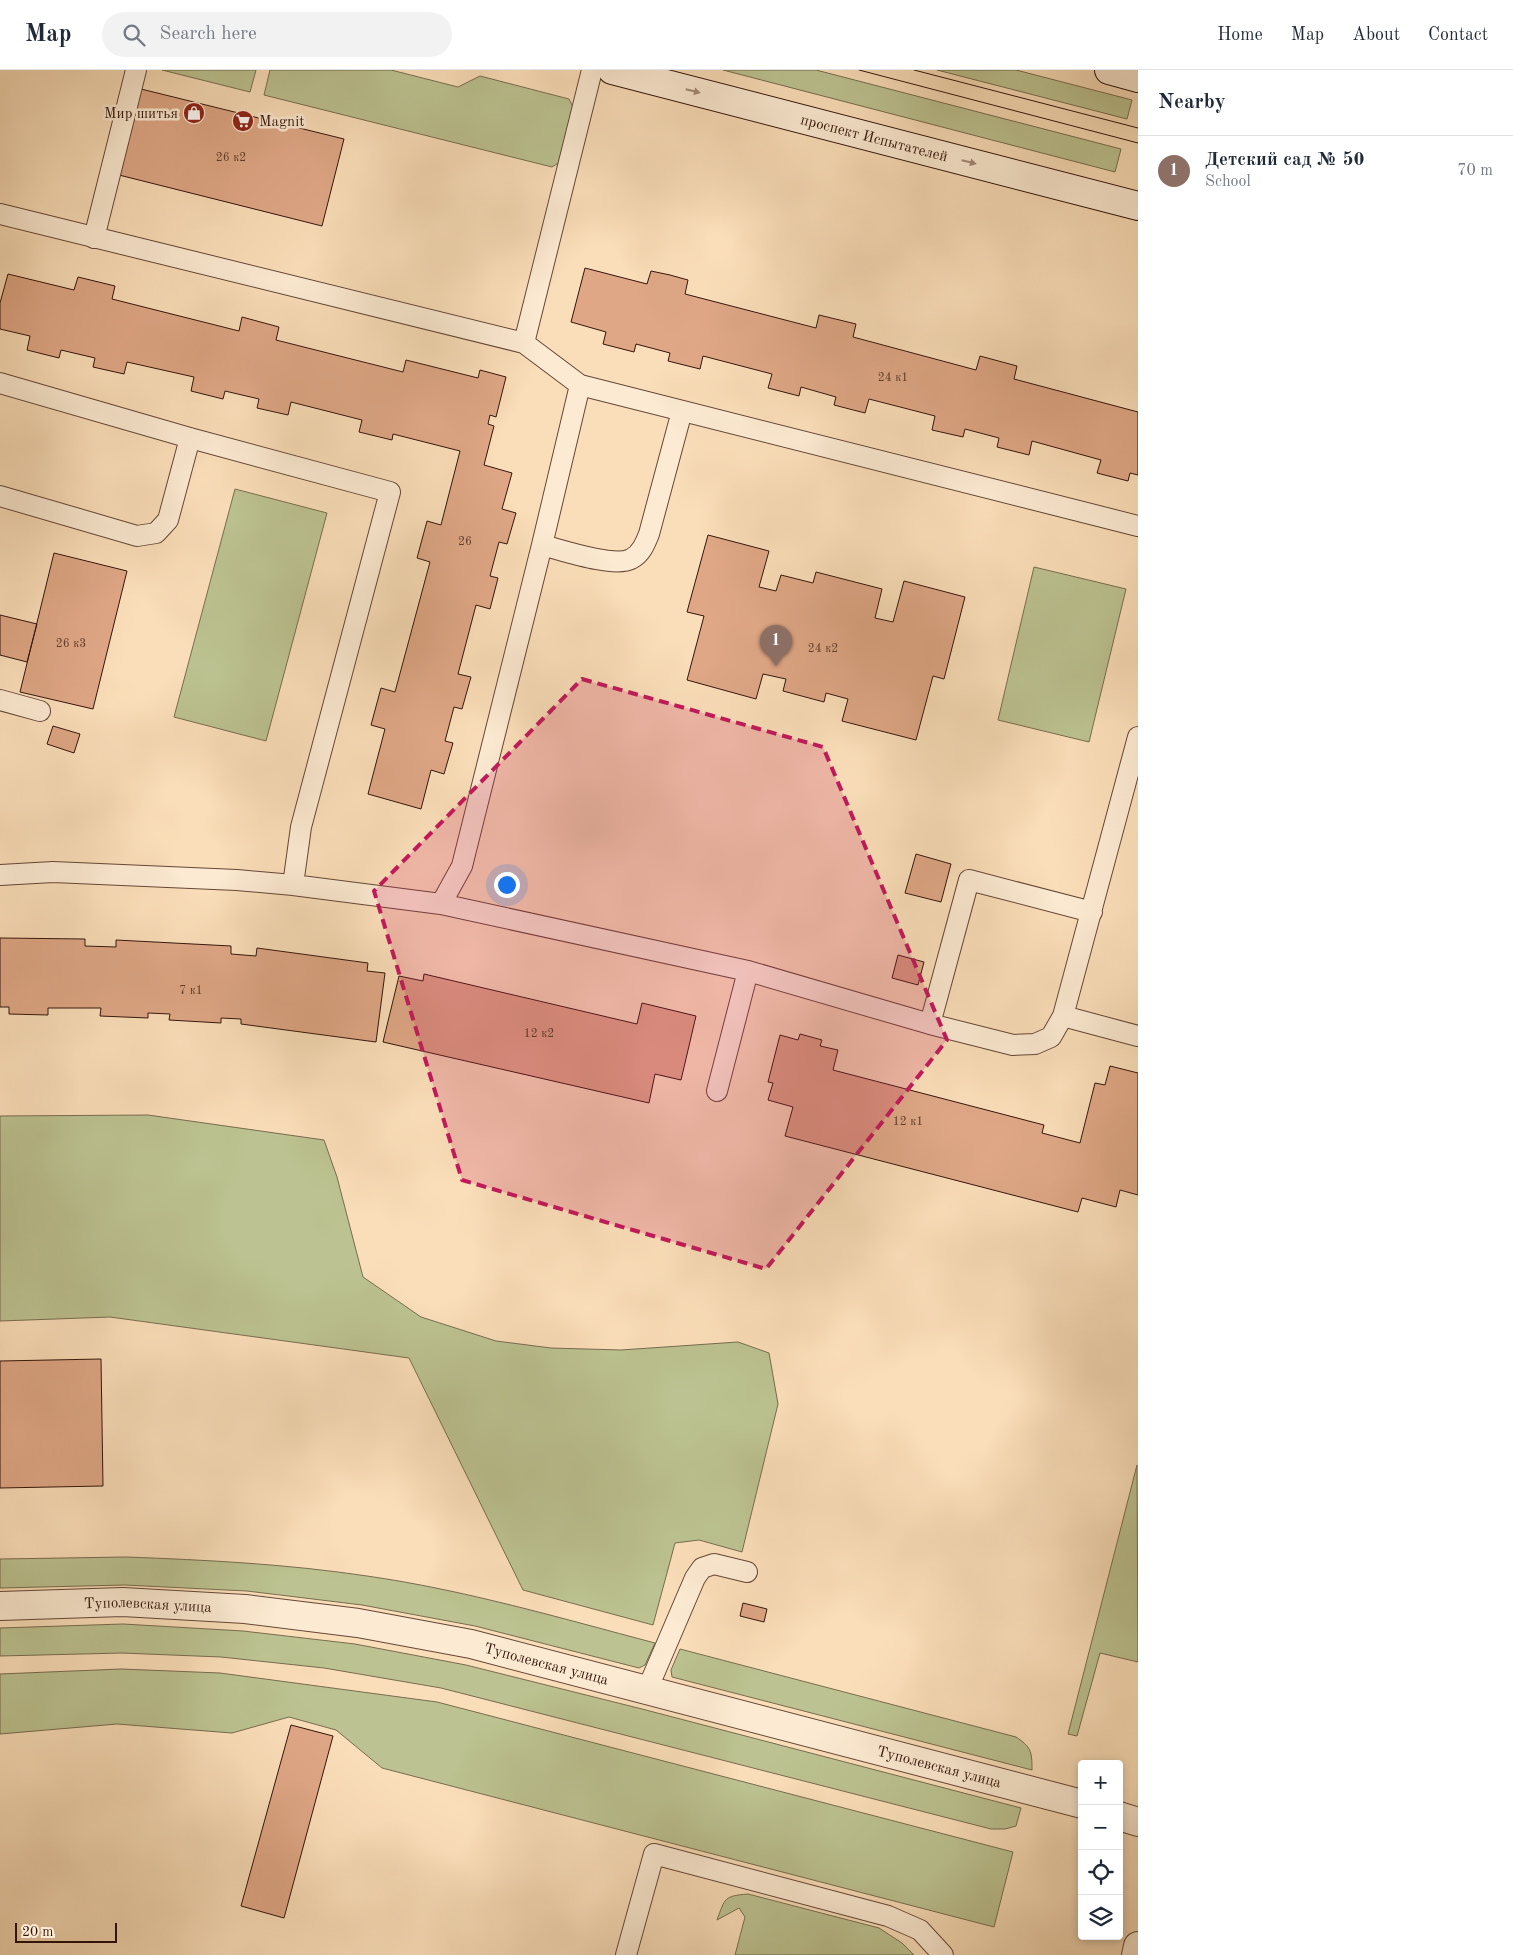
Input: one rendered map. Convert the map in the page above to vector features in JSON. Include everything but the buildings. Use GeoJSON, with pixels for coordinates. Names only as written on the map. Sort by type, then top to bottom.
{"type":"FeatureCollection","features":[{"type":"Feature","properties":{"kind":"street","name":"проспект Испытателей"},"geometry":{"type":"LineString","coordinates":[[612,70],[1138,206]]}},
{"type":"Feature","properties":{"kind":"street"},"geometry":{"type":"LineString","coordinates":[[1109,70],[1138,78]]}},
{"type":"Feature","properties":{"kind":"street","name":"Туполевская улица"},"geometry":{"type":"LineString","coordinates":[[0,1606],[124,1602],[245,1609],[358,1623],[471,1644],[1078,1803]]}},
{"type":"Feature","properties":{"kind":"street"},"geometry":{"type":"LineString","coordinates":[[1123,1817],[1138,1822]]}},
{"type":"Feature","properties":{"kind":"street"},"geometry":{"type":"LineString","coordinates":[[1136,1955],[1138,1946]]}},
{"type":"Feature","properties":{"kind":"lane"},"geometry":{"type":"LineString","coordinates":[[94,238],[136,70]]}},
{"type":"Feature","properties":{"kind":"lane"},"geometry":{"type":"LineString","coordinates":[[524,343],[592,70]]}},
{"type":"Feature","properties":{"kind":"lane"},"geometry":{"type":"LineString","coordinates":[[0,214],[524,343],[580,385],[1138,526]]}},
{"type":"Feature","properties":{"kind":"lane"},"geometry":{"type":"LineString","coordinates":[[0,383],[190,438],[390,492],[301,827],[293,885]]}},
{"type":"Feature","properties":{"kind":"lane"},"geometry":{"type":"LineString","coordinates":[[441,904],[462,866],[580,385]]}},
{"type":"Feature","properties":{"kind":"lane"},"geometry":{"type":"LineString","coordinates":[[542,545],[614,563],[631,560],[642,550],[649,534],[682,411]]}},
{"type":"Feature","properties":{"kind":"lane"},"geometry":{"type":"LineString","coordinates":[[0,496],[137,536],[156,532],[168,520],[190,438]]}},
{"type":"Feature","properties":{"kind":"lane"},"geometry":{"type":"LineString","coordinates":[[0,700],[40,711]]}},
{"type":"Feature","properties":{"kind":"lane"},"geometry":{"type":"LineString","coordinates":[[0,875],[53,872],[237,880],[293,885],[441,904],[748,971],[930,1024],[1013,1045],[1035,1044],[1051,1037],[1064,1016],[1138,737]]}},
{"type":"Feature","properties":{"kind":"lane"},"geometry":{"type":"LineString","coordinates":[[930,1024],[969,880],[1092,912]]}},
{"type":"Feature","properties":{"kind":"lane"},"geometry":{"type":"LineString","coordinates":[[717,1091],[748,971]]}},
{"type":"Feature","properties":{"kind":"lane"},"geometry":{"type":"LineString","coordinates":[[1064,1016],[1138,1036]]}},
{"type":"Feature","properties":{"kind":"lane"},"geometry":{"type":"LineString","coordinates":[[647,1690],[695,1578],[702,1568],[714,1564],[748,1572]]}},
{"type":"Feature","properties":{"kind":"lane"},"geometry":{"type":"LineString","coordinates":[[626,1955],[654,1854],[888,1916],[920,1930],[943,1955]]}},
{"type":"Feature","properties":{"kind":"highlighted area"},"geometry":{"type":"Polygon","coordinates":[[[582,679],[823,747],[947,1040],[766,1269],[462,1180],[374,891],[582,679]]]}},
{"type":"Feature","properties":{"kind":"green space"},"geometry":{"type":"Polygon","coordinates":[[[162,70],[256,70],[250,92],[162,70]]]}},
{"type":"Feature","properties":{"kind":"green space"},"geometry":{"type":"Polygon","coordinates":[[[270,70],[391,70],[458,87],[480,76],[569,99],[573,107],[560,162],[552,167],[264,95],[270,70]]]}},
{"type":"Feature","properties":{"kind":"green space"},"geometry":{"type":"Polygon","coordinates":[[[723,70],[816,70],[1121,149],[1115,172],[723,70]]]}},
{"type":"Feature","properties":{"kind":"green space"},"geometry":{"type":"Polygon","coordinates":[[[937,70],[1016,70],[1132,100],[1127,119],[937,70]]]}},
{"type":"Feature","properties":{"kind":"green space"},"geometry":{"type":"Polygon","coordinates":[[[235,489],[327,513],[266,741],[174,717],[235,489]]]}},
{"type":"Feature","properties":{"kind":"green space"},"geometry":{"type":"Polygon","coordinates":[[[1034,567],[1126,589],[1089,742],[998,720],[1034,567]]]}},
{"type":"Feature","properties":{"kind":"green space"},"geometry":{"type":"Polygon","coordinates":[[[148,1115],[324,1140],[337,1177],[363,1277],[421,1317],[496,1341],[551,1348],[621,1350],[738,1342],[769,1353],[778,1404],[742,1552],[699,1540],[675,1543],[653,1625],[523,1590],[409,1358],[110,1317],[0,1321],[0,1116],[148,1115]]]}},
{"type":"Feature","properties":{"kind":"green space"},"geometry":{"type":"Polygon","coordinates":[[[1137,1465],[1138,1662],[1100,1653],[1077,1736],[1068,1734],[1137,1465]]]}},
{"type":"Feature","properties":{"kind":"green space"},"geometry":{"type":"Polygon","coordinates":[[[126,1557],[277,1566],[337,1572],[404,1582],[512,1605],[655,1643],[645,1665],[639,1668],[475,1626],[362,1605],[247,1591],[125,1585],[0,1588],[0,1559],[126,1557]]]}},
{"type":"Feature","properties":{"kind":"green space"},"geometry":{"type":"Polygon","coordinates":[[[123,1624],[243,1631],[355,1644],[466,1665],[1021,1808],[1016,1826],[1005,1829],[991,1829],[441,1688],[324,1668],[221,1657],[122,1653],[0,1656],[0,1628],[123,1624]]]}},
{"type":"Feature","properties":{"kind":"green space"},"geometry":{"type":"Polygon","coordinates":[[[680,1649],[1016,1737],[1030,1750],[1032,1770],[672,1677],[671,1670],[680,1649]]]}},
{"type":"Feature","properties":{"kind":"green space"},"geometry":{"type":"Polygon","coordinates":[[[121,1669],[220,1673],[437,1702],[1013,1852],[994,1927],[382,1768],[336,1730],[289,1717],[232,1733],[117,1724],[0,1734],[0,1674],[121,1669]]]}},
{"type":"Feature","properties":{"kind":"green space"},"geometry":{"type":"Polygon","coordinates":[[[748,1894],[879,1928],[902,1943],[914,1955],[735,1955],[745,1917],[739,1908],[717,1920],[726,1900],[730,1897],[748,1894]]]}},
{"type":"Feature","properties":{"kind":"tram line"},"geometry":{"type":"LineString","coordinates":[[859,70],[1138,143]]}},
{"type":"Feature","properties":{"kind":"tram line"},"geometry":{"type":"LineString","coordinates":[[914,70],[1138,128]]}},
{"type":"Feature","properties":{"kind":"place","name":"Мир шитья"},"geometry":{"type":"Point","coordinates":[194,113]}},
{"type":"Feature","properties":{"kind":"place","name":"Magnit"},"geometry":{"type":"Point","coordinates":[243,121]}},
{"type":"Feature","properties":{"kind":"place","name":"Детский сад № 50"},"geometry":{"type":"Point","coordinates":[776,666]}}]}
